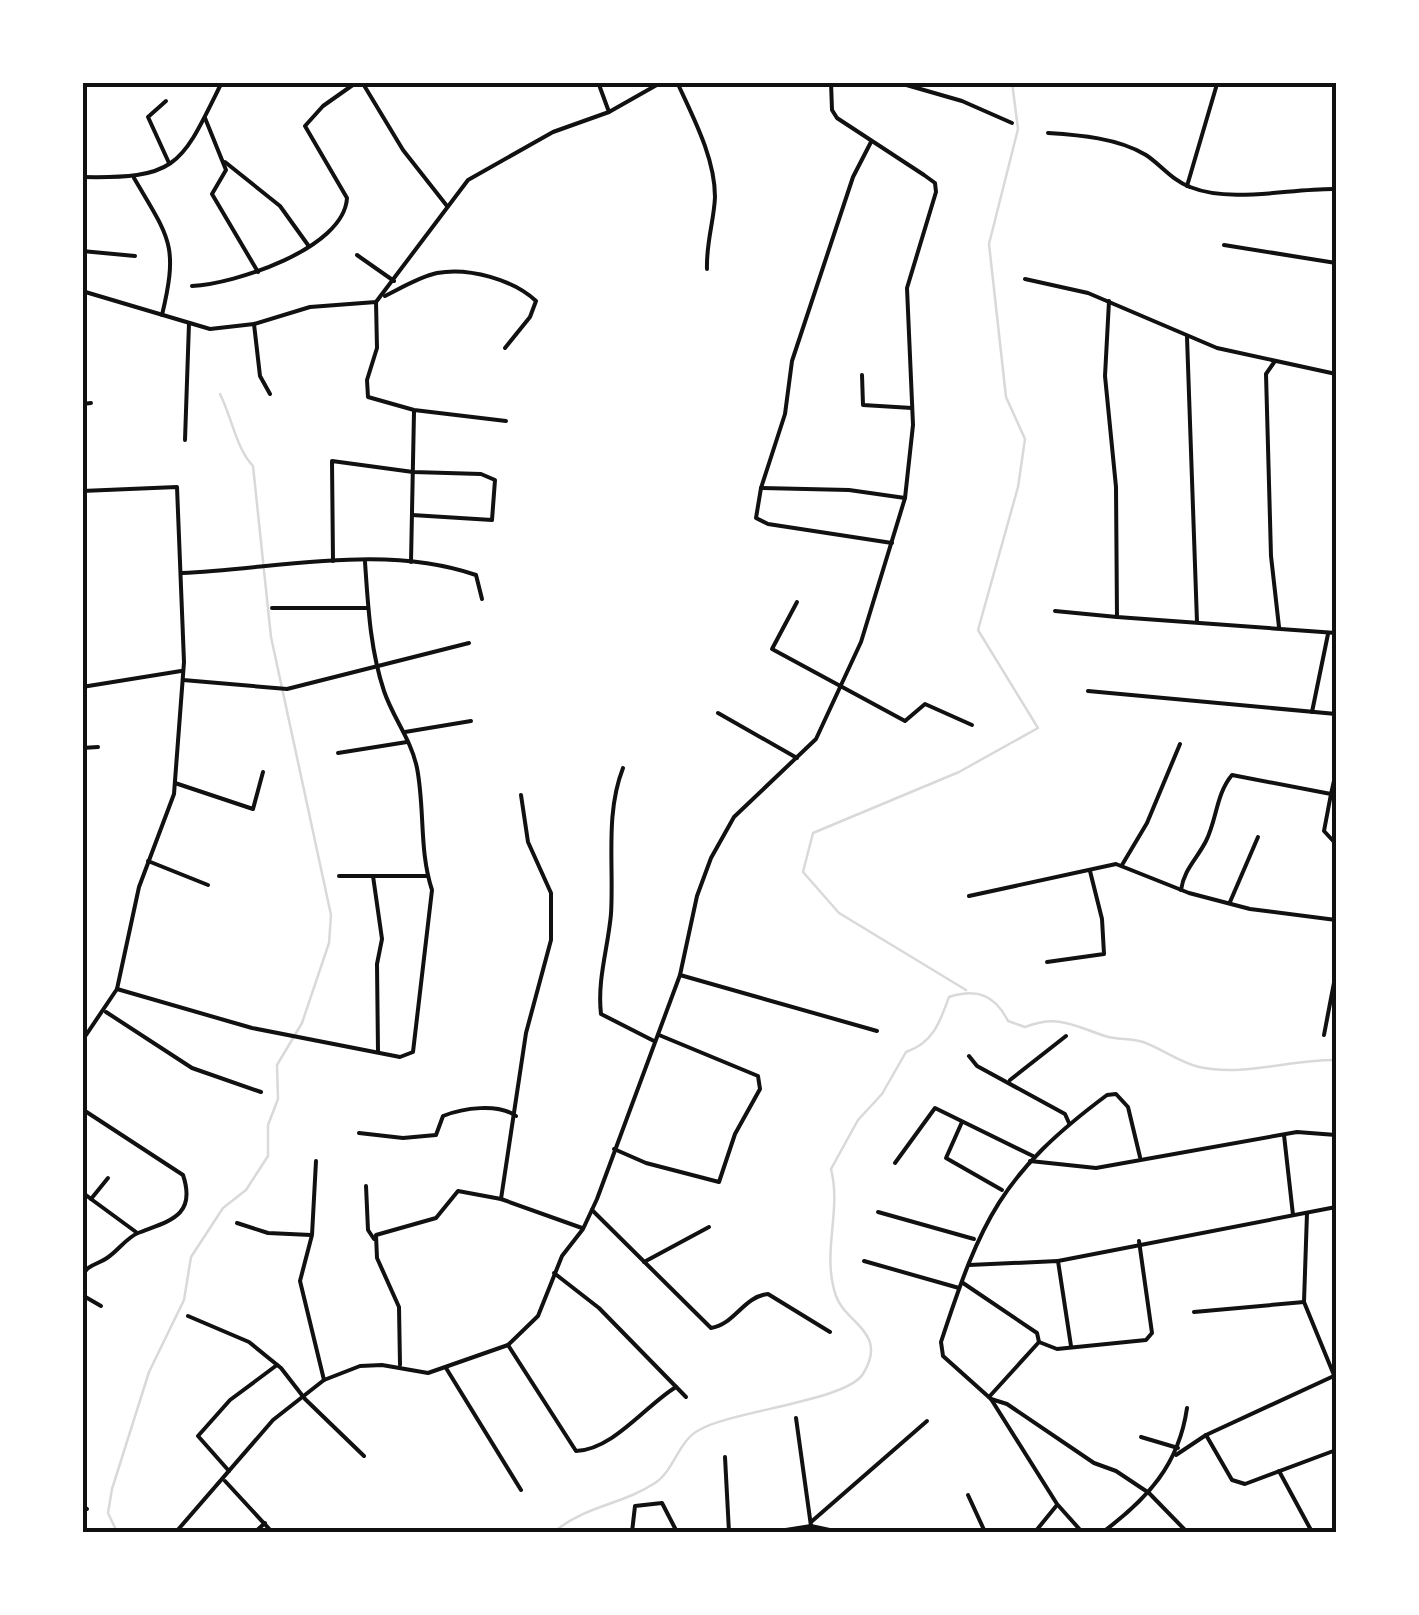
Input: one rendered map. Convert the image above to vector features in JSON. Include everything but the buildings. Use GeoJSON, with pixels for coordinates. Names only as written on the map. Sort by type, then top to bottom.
{"type":"FeatureCollection","features":[{"type":"Feature","properties":{"kind":"street"},"geometry":{"type":"LineString","coordinates":[[82,176],[134,178],[170,164],[190,146],[222,82]]}},
{"type":"Feature","properties":{"kind":"street"},"geometry":{"type":"LineString","coordinates":[[192,286],[229,283],[258,272],[326,232],[347,203],[305,126],[323,106],[360,82],[403,150],[447,206]]}},
{"type":"Feature","properties":{"kind":"street"},"geometry":{"type":"LineString","coordinates":[[598,82],[609,112]]}},
{"type":"Feature","properties":{"kind":"street"},"geometry":{"type":"LineString","coordinates":[[385,296],[468,180],[553,132],[609,112],[662,82]]}},
{"type":"Feature","properties":{"kind":"street"},"geometry":{"type":"LineString","coordinates":[[677,82],[708,158],[715,194],[706,237],[707,269]]}},
{"type":"Feature","properties":{"kind":"street"},"geometry":{"type":"LineString","coordinates":[[176,1532],[272,1420],[324,1380],[360,1366],[400,1365],[418,1373],[446,1368],[508,1346],[538,1316],[554,1273],[592,1210],[680,975],[698,896],[726,829],[821,731],[862,642],[905,498],[912,408],[907,288],[936,192],[935,183],[837,118],[832,110],[831,82]]}},
{"type":"Feature","properties":{"kind":"street"},"geometry":{"type":"LineString","coordinates":[[896,82],[962,102],[1012,123]]}},
{"type":"Feature","properties":{"kind":"street"},"geometry":{"type":"LineString","coordinates":[[1186,186],[1217,84]]}},
{"type":"Feature","properties":{"kind":"street"},"geometry":{"type":"LineString","coordinates":[[166,101],[148,117],[170,164]]}},
{"type":"Feature","properties":{"kind":"street"},"geometry":{"type":"LineString","coordinates":[[205,118],[226,170],[212,194],[258,272]]}},
{"type":"Feature","properties":{"kind":"street"},"geometry":{"type":"LineString","coordinates":[[1048,133],[1080,135],[1143,153],[1186,186],[1243,195],[1291,188],[1336,189]]}},
{"type":"Feature","properties":{"kind":"street"},"geometry":{"type":"LineString","coordinates":[[871,142],[853,178],[792,361],[785,414],[760,488],[756,518],[760,522],[892,543]]}},
{"type":"Feature","properties":{"kind":"street"},"geometry":{"type":"LineString","coordinates":[[224,162],[280,206],[308,246]]}},
{"type":"Feature","properties":{"kind":"street"},"geometry":{"type":"LineString","coordinates":[[134,178],[172,248],[173,271],[162,315]]}},
{"type":"Feature","properties":{"kind":"street"},"geometry":{"type":"LineString","coordinates":[[1224,245],[1336,263]]}},
{"type":"Feature","properties":{"kind":"street"},"geometry":{"type":"LineString","coordinates":[[82,251],[135,256]]}},
{"type":"Feature","properties":{"kind":"street"},"geometry":{"type":"LineString","coordinates":[[357,255],[394,281]]}},
{"type":"Feature","properties":{"kind":"street"},"geometry":{"type":"LineString","coordinates":[[82,291],[210,329],[254,324],[310,307],[376,302],[448,272],[512,281],[535,304],[505,348]]}},
{"type":"Feature","properties":{"kind":"street"},"geometry":{"type":"LineString","coordinates":[[1025,279],[1109,301],[1186,336],[1336,374]]}},
{"type":"Feature","properties":{"kind":"street"},"geometry":{"type":"LineString","coordinates":[[1109,301],[1105,376],[1112,427],[1109,450],[1116,487],[1117,617]]}},
{"type":"Feature","properties":{"kind":"street"},"geometry":{"type":"LineString","coordinates":[[376,302],[377,348],[367,380],[368,398],[414,410],[506,421]]}},
{"type":"Feature","properties":{"kind":"street"},"geometry":{"type":"LineString","coordinates":[[185,440],[189,323]]}},
{"type":"Feature","properties":{"kind":"street"},"geometry":{"type":"LineString","coordinates":[[254,324],[260,376],[270,394]]}},
{"type":"Feature","properties":{"kind":"street"},"geometry":{"type":"LineString","coordinates":[[1186,336],[1198,622]]}},
{"type":"Feature","properties":{"kind":"street"},"geometry":{"type":"LineString","coordinates":[[1275,361],[1266,374],[1271,556],[1279,629]]}},
{"type":"Feature","properties":{"kind":"street"},"geometry":{"type":"LineString","coordinates":[[862,375],[862,406],[912,408]]}},
{"type":"Feature","properties":{"kind":"street"},"geometry":{"type":"LineString","coordinates":[[82,404],[91,404]]}},
{"type":"Feature","properties":{"kind":"street"},"geometry":{"type":"LineString","coordinates":[[410,562],[414,410]]}},
{"type":"Feature","properties":{"kind":"street"},"geometry":{"type":"LineString","coordinates":[[333,560],[332,461],[413,472],[481,474],[494,480],[494,512],[486,522],[412,515]]}},
{"type":"Feature","properties":{"kind":"street"},"geometry":{"type":"LineString","coordinates":[[82,491],[177,487],[184,671],[175,783],[148,861],[117,989],[106,1012],[82,1041]]}},
{"type":"Feature","properties":{"kind":"street"},"geometry":{"type":"LineString","coordinates":[[760,488],[849,490],[905,498]]}},
{"type":"Feature","properties":{"kind":"street"},"geometry":{"type":"LineString","coordinates":[[182,573],[333,560],[410,562],[476,576],[482,598]]}},
{"type":"Feature","properties":{"kind":"street"},"geometry":{"type":"LineString","coordinates":[[117,989],[252,1028],[400,1058],[413,1052],[432,899],[422,801],[406,732],[386,697],[377,665],[365,562]]}},
{"type":"Feature","properties":{"kind":"street"},"geometry":{"type":"LineString","coordinates":[[797,602],[772,649],[905,721],[924,704],[972,725]]}},
{"type":"Feature","properties":{"kind":"street"},"geometry":{"type":"LineString","coordinates":[[272,608],[368,608]]}},
{"type":"Feature","properties":{"kind":"street"},"geometry":{"type":"LineString","coordinates":[[1055,611],[1336,634]]}},
{"type":"Feature","properties":{"kind":"street"},"geometry":{"type":"LineString","coordinates":[[1312,712],[1328,634]]}},
{"type":"Feature","properties":{"kind":"street"},"geometry":{"type":"LineString","coordinates":[[183,680],[287,689],[470,643]]}},
{"type":"Feature","properties":{"kind":"street"},"geometry":{"type":"LineString","coordinates":[[82,687],[184,671]]}},
{"type":"Feature","properties":{"kind":"street"},"geometry":{"type":"LineString","coordinates":[[1088,692],[1336,714]]}},
{"type":"Feature","properties":{"kind":"street"},"geometry":{"type":"LineString","coordinates":[[718,713],[797,758]]}},
{"type":"Feature","properties":{"kind":"street"},"geometry":{"type":"LineString","coordinates":[[406,732],[471,721]]}},
{"type":"Feature","properties":{"kind":"street"},"geometry":{"type":"LineString","coordinates":[[338,754],[409,742]]}},
{"type":"Feature","properties":{"kind":"street"},"geometry":{"type":"LineString","coordinates":[[1122,865],[1147,823],[1180,744]]}},
{"type":"Feature","properties":{"kind":"street"},"geometry":{"type":"LineString","coordinates":[[82,748],[98,747]]}},
{"type":"Feature","properties":{"kind":"street"},"geometry":{"type":"LineString","coordinates":[[623,768],[612,794],[611,912],[600,1004],[606,1020],[654,1041]]}},
{"type":"Feature","properties":{"kind":"street"},"geometry":{"type":"LineString","coordinates":[[175,783],[252,809],[263,772]]}},
{"type":"Feature","properties":{"kind":"street"},"geometry":{"type":"LineString","coordinates":[[1336,772],[1324,831],[1336,844]]}},
{"type":"Feature","properties":{"kind":"street"},"geometry":{"type":"LineString","coordinates":[[1180,890],[1186,869],[1206,842],[1219,796],[1232,775],[1331,794]]}},
{"type":"Feature","properties":{"kind":"street"},"geometry":{"type":"LineString","coordinates":[[501,1199],[526,1033],[552,940],[552,893],[524,832],[522,795]]}},
{"type":"Feature","properties":{"kind":"street"},"geometry":{"type":"LineString","coordinates":[[1230,902],[1258,837]]}},
{"type":"Feature","properties":{"kind":"street"},"geometry":{"type":"LineString","coordinates":[[148,861],[208,884]]}},
{"type":"Feature","properties":{"kind":"street"},"geometry":{"type":"LineString","coordinates":[[969,896],[1033,879],[1122,865],[1180,890],[1336,920]]}},
{"type":"Feature","properties":{"kind":"street"},"geometry":{"type":"LineString","coordinates":[[1047,962],[1104,954],[1102,918],[1090,871]]}},
{"type":"Feature","properties":{"kind":"street"},"geometry":{"type":"LineString","coordinates":[[340,876],[428,876]]}},
{"type":"Feature","properties":{"kind":"street"},"geometry":{"type":"LineString","coordinates":[[373,876],[382,938],[377,964],[378,1052]]}},
{"type":"Feature","properties":{"kind":"street"},"geometry":{"type":"LineString","coordinates":[[1324,1034],[1336,972]]}},
{"type":"Feature","properties":{"kind":"street"},"geometry":{"type":"LineString","coordinates":[[680,975],[877,1031]]}},
{"type":"Feature","properties":{"kind":"street"},"geometry":{"type":"LineString","coordinates":[[106,1012],[192,1068],[261,1092]]}},
{"type":"Feature","properties":{"kind":"street"},"geometry":{"type":"LineString","coordinates":[[614,1149],[646,1163],[719,1182],[735,1134],[760,1089],[758,1076],[656,1034]]}},
{"type":"Feature","properties":{"kind":"street"},"geometry":{"type":"LineString","coordinates":[[1010,1080],[1066,1036]]}},
{"type":"Feature","properties":{"kind":"street"},"geometry":{"type":"LineString","coordinates":[[969,1056],[976,1066],[1010,1080],[1064,1114],[1069,1123]]}},
{"type":"Feature","properties":{"kind":"street"},"geometry":{"type":"LineString","coordinates":[[1082,1532],[1058,1504],[990,1398],[940,1350],[976,1240],[1004,1192],[1069,1123],[1106,1096],[1116,1094],[1128,1107],[1140,1157]]}},
{"type":"Feature","properties":{"kind":"street"},"geometry":{"type":"LineString","coordinates":[[359,1133],[404,1138],[436,1135],[444,1116],[463,1108],[510,1112],[516,1116]]}},
{"type":"Feature","properties":{"kind":"street"},"geometry":{"type":"LineString","coordinates":[[82,1109],[183,1175],[185,1204],[173,1221],[137,1233],[105,1260],[90,1265],[82,1276]]}},
{"type":"Feature","properties":{"kind":"street"},"geometry":{"type":"LineString","coordinates":[[895,1163],[931,1110],[940,1109],[1032,1159],[1089,1168],[1284,1134],[1336,1135]]}},
{"type":"Feature","properties":{"kind":"street"},"geometry":{"type":"LineString","coordinates":[[962,1122],[946,1158],[1004,1192]]}},
{"type":"Feature","properties":{"kind":"street"},"geometry":{"type":"LineString","coordinates":[[1284,1134],[1293,1214]]}},
{"type":"Feature","properties":{"kind":"street"},"geometry":{"type":"LineString","coordinates":[[316,1161],[312,1235],[300,1281],[324,1380]]}},
{"type":"Feature","properties":{"kind":"street"},"geometry":{"type":"LineString","coordinates":[[91,1200],[108,1178]]}},
{"type":"Feature","properties":{"kind":"street"},"geometry":{"type":"LineString","coordinates":[[366,1186],[368,1230],[399,1307],[400,1365]]}},
{"type":"Feature","properties":{"kind":"street"},"geometry":{"type":"LineString","coordinates":[[374,1239],[380,1232],[436,1218],[458,1191],[501,1199],[583,1229]]}},
{"type":"Feature","properties":{"kind":"street"},"geometry":{"type":"LineString","coordinates":[[82,1192],[137,1233]]}},
{"type":"Feature","properties":{"kind":"street"},"geometry":{"type":"LineString","coordinates":[[967,1265],[1058,1260],[1139,1241],[1336,1207]]}},
{"type":"Feature","properties":{"kind":"street"},"geometry":{"type":"LineString","coordinates":[[592,1210],[711,1328],[721,1326],[757,1295],[768,1294],[830,1332]]}},
{"type":"Feature","properties":{"kind":"street"},"geometry":{"type":"LineString","coordinates":[[878,1212],[976,1240]]}},
{"type":"Feature","properties":{"kind":"street"},"geometry":{"type":"LineString","coordinates":[[1176,1455],[1206,1435],[1336,1377],[1304,1302],[1307,1212]]}},
{"type":"Feature","properties":{"kind":"street"},"geometry":{"type":"LineString","coordinates":[[237,1223],[279,1235],[312,1235]]}},
{"type":"Feature","properties":{"kind":"street"},"geometry":{"type":"LineString","coordinates":[[644,1262],[708,1226]]}},
{"type":"Feature","properties":{"kind":"street"},"geometry":{"type":"LineString","coordinates":[[1039,1342],[1057,1349],[1150,1338],[1139,1241]]}},
{"type":"Feature","properties":{"kind":"street"},"geometry":{"type":"LineString","coordinates":[[1058,1260],[1071,1346]]}},
{"type":"Feature","properties":{"kind":"street"},"geometry":{"type":"LineString","coordinates":[[864,1261],[959,1288]]}},
{"type":"Feature","properties":{"kind":"street"},"geometry":{"type":"LineString","coordinates":[[554,1273],[599,1308],[686,1397]]}},
{"type":"Feature","properties":{"kind":"street"},"geometry":{"type":"LineString","coordinates":[[961,1282],[1037,1333],[1039,1342]]}},
{"type":"Feature","properties":{"kind":"street"},"geometry":{"type":"LineString","coordinates":[[82,1295],[101,1306]]}},
{"type":"Feature","properties":{"kind":"street"},"geometry":{"type":"LineString","coordinates":[[1194,1312],[1304,1302]]}},
{"type":"Feature","properties":{"kind":"street"},"geometry":{"type":"LineString","coordinates":[[188,1316],[240,1337],[277,1365],[364,1456]]}},
{"type":"Feature","properties":{"kind":"street"},"geometry":{"type":"LineString","coordinates":[[990,1398],[1039,1342]]}},
{"type":"Feature","properties":{"kind":"street"},"geometry":{"type":"LineString","coordinates":[[508,1346],[576,1451],[585,1451],[619,1432],[676,1387]]}},
{"type":"Feature","properties":{"kind":"street"},"geometry":{"type":"LineString","coordinates":[[231,1472],[198,1436],[230,1400],[277,1365]]}},
{"type":"Feature","properties":{"kind":"street"},"geometry":{"type":"LineString","coordinates":[[446,1368],[521,1490]]}},
{"type":"Feature","properties":{"kind":"street"},"geometry":{"type":"LineString","coordinates":[[990,1398],[1007,1404],[1094,1463],[1116,1470],[1149,1493],[1187,1532]]}},
{"type":"Feature","properties":{"kind":"street"},"geometry":{"type":"LineString","coordinates":[[1103,1532],[1149,1493],[1176,1455],[1187,1408]]}},
{"type":"Feature","properties":{"kind":"street"},"geometry":{"type":"LineString","coordinates":[[796,1418],[811,1524]]}},
{"type":"Feature","properties":{"kind":"street"},"geometry":{"type":"LineString","coordinates":[[811,1524],[927,1421]]}},
{"type":"Feature","properties":{"kind":"street"},"geometry":{"type":"LineString","coordinates":[[1206,1435],[1238,1484],[1336,1450]]}},
{"type":"Feature","properties":{"kind":"street"},"geometry":{"type":"LineString","coordinates":[[1141,1436],[1178,1448]]}},
{"type":"Feature","properties":{"kind":"street"},"geometry":{"type":"LineString","coordinates":[[725,1457],[728,1532]]}},
{"type":"Feature","properties":{"kind":"street"},"geometry":{"type":"LineString","coordinates":[[1278,1471],[1312,1532]]}},
{"type":"Feature","properties":{"kind":"street"},"geometry":{"type":"LineString","coordinates":[[224,1480],[272,1532]]}},
{"type":"Feature","properties":{"kind":"street"},"geometry":{"type":"LineString","coordinates":[[968,1495],[985,1532]]}},
{"type":"Feature","properties":{"kind":"street"},"geometry":{"type":"LineString","coordinates":[[632,1532],[636,1506],[655,1500],[662,1503],[677,1532]]}},
{"type":"Feature","properties":{"kind":"street"},"geometry":{"type":"LineString","coordinates":[[1036,1532],[1058,1504]]}},
{"type":"Feature","properties":{"kind":"street"},"geometry":{"type":"LineString","coordinates":[[255,1532],[264,1523]]}},
{"type":"Feature","properties":{"kind":"street"},"geometry":{"type":"LineString","coordinates":[[773,1532],[811,1524],[839,1532]]}},
{"type":"Feature","properties":{"kind":"waterway"},"geometry":{"type":"LineString","coordinates":[[966,990],[839,913],[803,872],[813,833],[959,772],[1038,728],[978,630],[1018,487],[1025,439],[1006,397],[989,244],[1018,129],[1012,82]]}},
{"type":"Feature","properties":{"kind":"waterway"},"geometry":{"type":"LineString","coordinates":[[117,1532],[108,1513],[112,1489],[149,1372],[184,1300],[191,1257],[223,1208],[246,1190],[268,1156],[268,1125],[278,1099],[277,1065],[302,1023],[329,943],[331,915],[271,637],[253,466],[238,442],[220,394]]}},
{"type":"Feature","properties":{"kind":"waterway"},"geometry":{"type":"LineString","coordinates":[[554,1532],[579,1516],[655,1483],[699,1430],[812,1399],[852,1383],[863,1374],[870,1360],[868,1338],[841,1305],[832,1280],[831,1169],[858,1120],[882,1094],[906,1052],[923,1043],[934,1030],[949,997],[977,994],[997,1005],[1008,1021],[1025,1027],[1066,1023],[1110,1037],[1143,1042],[1184,1062],[1216,1070],[1336,1060]]}}]}
